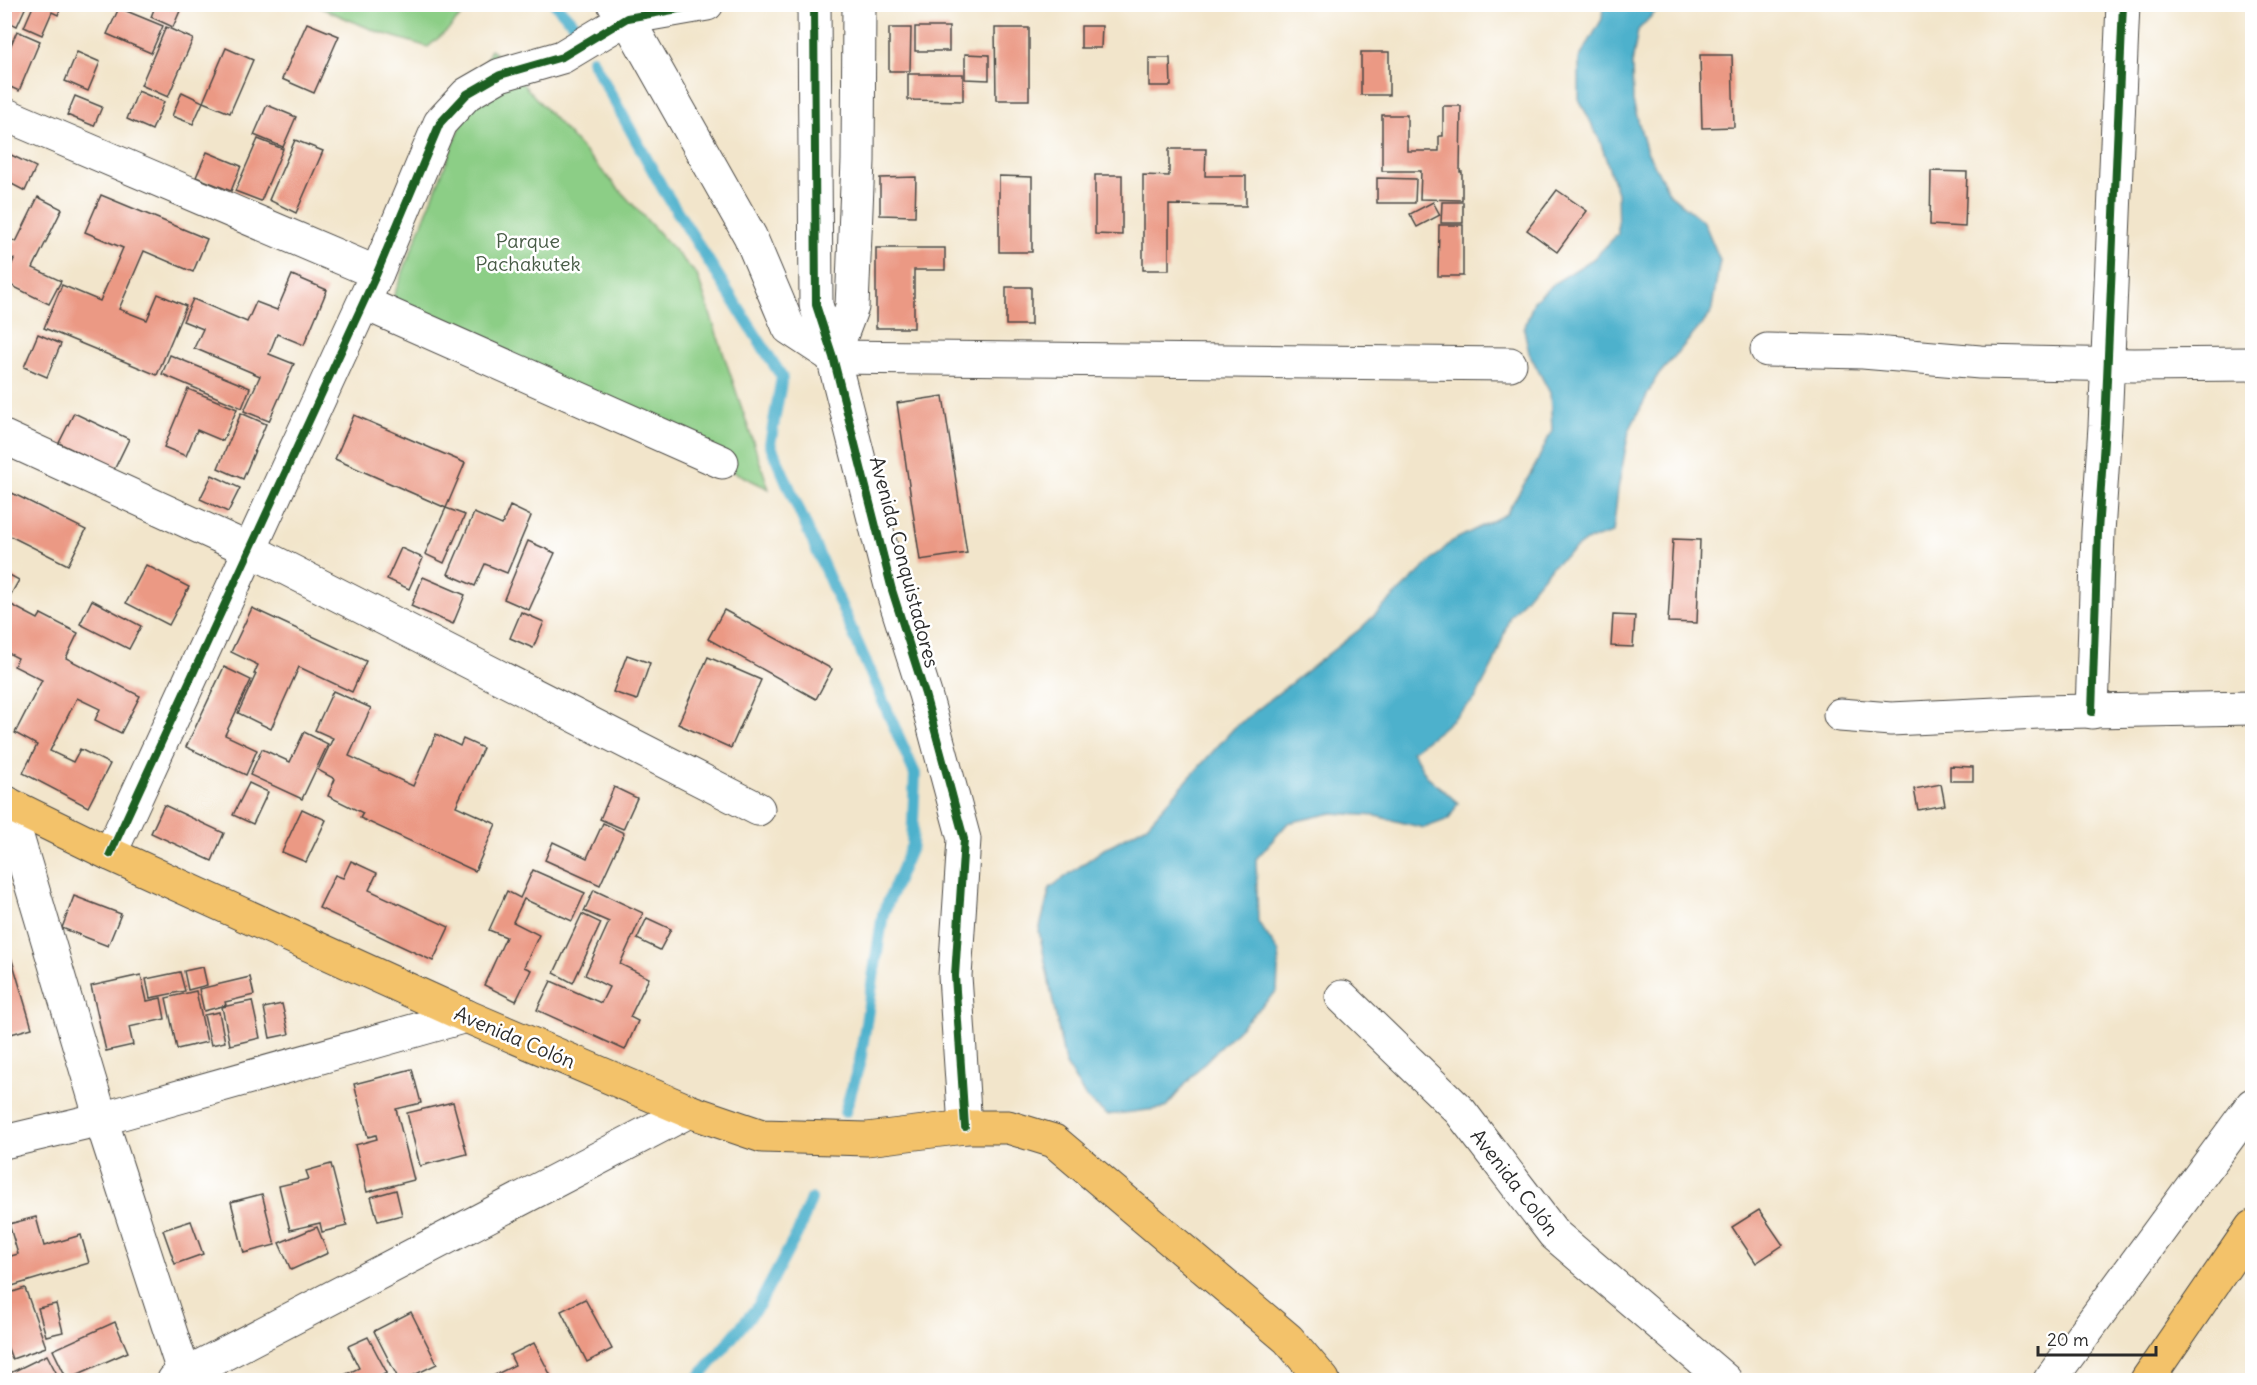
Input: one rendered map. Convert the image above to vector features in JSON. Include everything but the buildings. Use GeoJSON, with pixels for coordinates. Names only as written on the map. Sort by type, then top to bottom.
{"type":"FeatureCollection","features":[{"type":"Feature","properties":{"kind":"main road","name":"Avenida Colón"},"geometry":{"type":"LineString","coordinates":[[6,803],[110,854],[466,1017],[689,1111],[762,1136],[867,1139],[965,1127],[1008,1126],[1054,1141],[1287,1339],[1323,1380]]}},
{"type":"Feature","properties":{"kind":"main road"},"geometry":{"type":"LineString","coordinates":[[2147,1380],[2253,1227]]}},
{"type":"Feature","properties":{"kind":"street"},"geometry":{"type":"LineString","coordinates":[[110,854],[364,303],[440,123],[467,94],[500,75],[562,57],[620,11],[707,4]]}},
{"type":"Feature","properties":{"kind":"street","name":"Avenida Conquistadores"},"geometry":{"type":"LineString","coordinates":[[814,4],[816,305],[833,357],[892,590],[925,694],[964,839],[955,975],[965,1127]]}},
{"type":"Feature","properties":{"kind":"street"},"geometry":{"type":"LineString","coordinates":[[833,357],[852,307],[858,161],[859,4]]}},
{"type":"Feature","properties":{"kind":"street"},"geometry":{"type":"LineString","coordinates":[[2092,712],[2098,532],[2108,364],[2123,4]]}},
{"type":"Feature","properties":{"kind":"street"},"geometry":{"type":"LineString","coordinates":[[620,11],[750,236],[789,328],[833,357],[1510,364]]}},
{"type":"Feature","properties":{"kind":"street"},"geometry":{"type":"LineString","coordinates":[[4,114],[377,273]]}},
{"type":"Feature","properties":{"kind":"street"},"geometry":{"type":"LineString","coordinates":[[364,303],[722,462]]}},
{"type":"Feature","properties":{"kind":"street"},"geometry":{"type":"LineString","coordinates":[[1767,350],[1863,352],[1980,362],[2253,364]]}},
{"type":"Feature","properties":{"kind":"street"},"geometry":{"type":"LineString","coordinates":[[4,437],[250,550],[758,809]]}},
{"type":"Feature","properties":{"kind":"street"},"geometry":{"type":"LineString","coordinates":[[1840,715],[1891,719],[2039,712],[2253,708]]}},
{"type":"Feature","properties":{"kind":"street"},"geometry":{"type":"LineString","coordinates":[[6,803],[182,1379],[689,1111]]}},
{"type":"Feature","properties":{"kind":"street","name":"Avenida Colón"},"geometry":{"type":"LineString","coordinates":[[1342,997],[1460,1111],[1554,1234],[1725,1380]]}},
{"type":"Feature","properties":{"kind":"street"},"geometry":{"type":"LineString","coordinates":[[4,1142],[101,1119],[466,1017]]}},
{"type":"Feature","properties":{"kind":"street"},"geometry":{"type":"LineString","coordinates":[[2050,1380],[2253,1105]]}},
{"type":"Feature","properties":{"kind":"green space"},"geometry":{"type":"Polygon","coordinates":[[[314,5],[471,5],[428,47],[378,32],[314,5]]]}},
{"type":"Feature","properties":{"kind":"green space","name":"Parque Pachakutek"},"geometry":{"type":"Polygon","coordinates":[[[491,49],[697,275],[769,489],[390,305],[491,49]]]}},
{"type":"Feature","properties":{"kind":"water"},"geometry":{"type":"Polygon","coordinates":[[[1603,5],[1662,5],[1638,30],[1632,64],[1633,102],[1646,149],[1670,194],[1704,222],[1720,260],[1711,314],[1656,378],[1629,431],[1618,489],[1613,533],[1586,541],[1551,567],[1510,616],[1494,663],[1475,699],[1412,751],[1426,775],[1458,803],[1449,819],[1424,828],[1376,816],[1332,813],[1288,823],[1256,859],[1258,922],[1279,952],[1277,991],[1202,1065],[1165,1108],[1107,1115],[1086,1098],[1065,1063],[1039,931],[1050,888],[1104,849],[1147,825],[1234,728],[1360,629],[1452,541],[1506,514],[1535,466],[1552,430],[1550,393],[1529,353],[1524,329],[1534,301],[1556,282],[1593,259],[1618,234],[1617,193],[1600,141],[1579,99],[1579,59],[1602,19],[1603,5]]]}},
{"type":"Feature","properties":{"kind":"waterway"},"geometry":{"type":"LineString","coordinates":[[555,4],[582,33]]}},
{"type":"Feature","properties":{"kind":"waterway"},"geometry":{"type":"LineString","coordinates":[[592,60],[663,189],[782,377],[770,444],[915,774],[912,845],[883,914],[860,1061],[845,1112]]}},
{"type":"Feature","properties":{"kind":"waterway"},"geometry":{"type":"LineString","coordinates":[[697,1380],[759,1305],[799,1230],[811,1199]]}},
{"type":"Feature","properties":{"kind":"cycle path"},"geometry":{"type":"LineString","coordinates":[[110,854],[377,273],[440,123],[467,94],[500,75],[562,57],[627,18],[707,4]]}},
{"type":"Feature","properties":{"kind":"cycle path"},"geometry":{"type":"LineString","coordinates":[[814,4],[816,305],[833,357],[892,590],[925,694],[964,839],[955,976],[965,1127]]}},
{"type":"Feature","properties":{"kind":"cycle path"},"geometry":{"type":"LineString","coordinates":[[2092,712],[2098,532],[2105,426],[2123,4]]}}]}
